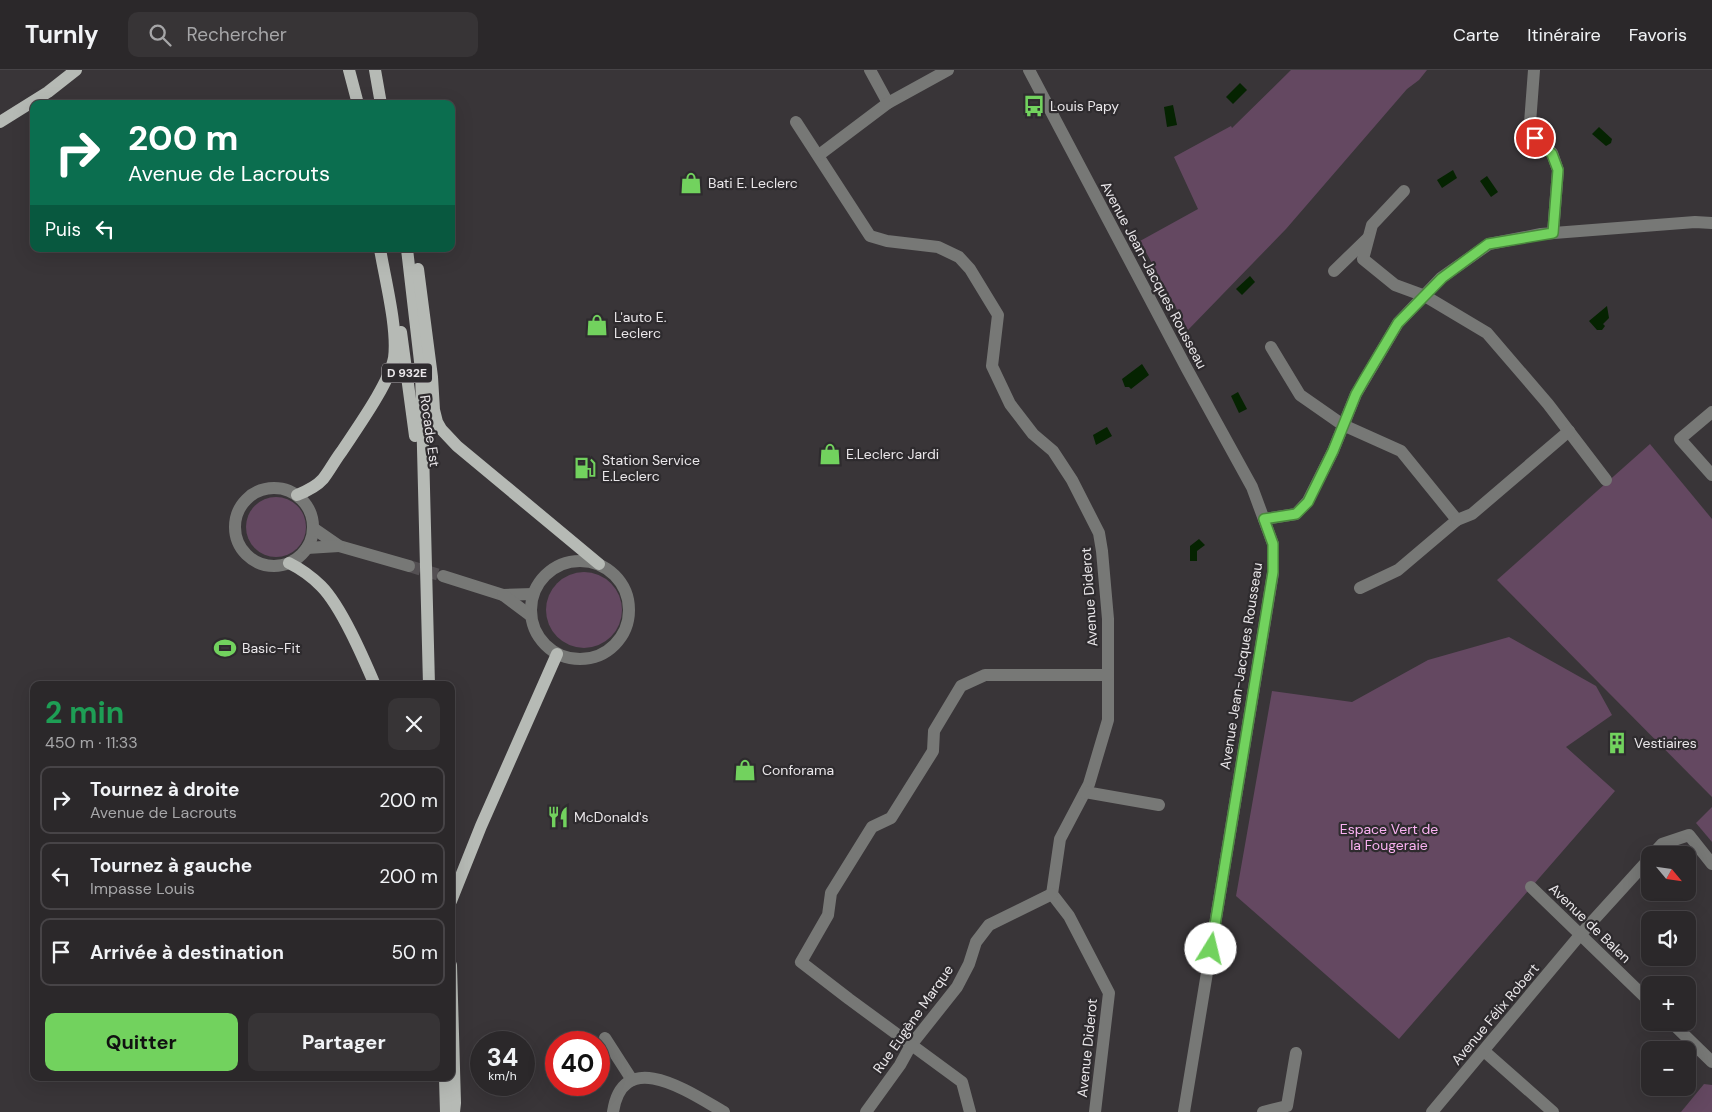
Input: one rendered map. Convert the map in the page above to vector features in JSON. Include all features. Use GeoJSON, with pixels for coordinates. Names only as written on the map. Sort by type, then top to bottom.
{"type":"FeatureCollection","features":[{"type":"Feature","properties":{"kind":"main road"},"geometry":{"type":"LineString","coordinates":[[35,100],[76,70]]}},
{"type":"Feature","properties":{"kind":"main road"},"geometry":{"type":"LineString","coordinates":[[350,70],[357,100]]}},
{"type":"Feature","properties":{"kind":"main road"},"geometry":{"type":"LineString","coordinates":[[375,70],[380,100]]}},
{"type":"Feature","properties":{"kind":"main road"},"geometry":{"type":"LineString","coordinates":[[0,122],[30,103]]}},
{"type":"Feature","properties":{"kind":"main road"},"geometry":{"type":"LineString","coordinates":[[297,495],[313,488],[322,480],[363,419],[392,365],[395,345],[381,252]]}},
{"type":"Feature","properties":{"kind":"main road","name":"Rocade Est"},"geometry":{"type":"LineString","coordinates":[[387,252],[396,303],[424,498]]}},
{"type":"Feature","properties":{"kind":"main road","name":"Rocade Est"},"geometry":{"type":"LineString","coordinates":[[406,252],[421,370],[429,681]]}},
{"type":"Feature","properties":{"kind":"main road"},"geometry":{"type":"LineString","coordinates":[[414,252],[422,300],[434,410],[441,429],[457,446],[599,564]]}},
{"type":"Feature","properties":{"kind":"main road"},"geometry":{"type":"LineString","coordinates":[[289,563],[306,572],[322,587],[338,610],[373,681]]}},
{"type":"Feature","properties":{"kind":"main road"},"geometry":{"type":"LineString","coordinates":[[455,891],[557,654]]}},
{"type":"Feature","properties":{"kind":"main road"},"geometry":{"type":"LineString","coordinates":[[444,1081],[446,1112]]}},
{"type":"Feature","properties":{"kind":"main road"},"geometry":{"type":"LineString","coordinates":[[454,1081],[454,1112]]}},
{"type":"Feature","properties":{"kind":"street"},"geometry":{"type":"LineString","coordinates":[[870,70],[888,103]]}},
{"type":"Feature","properties":{"kind":"street"},"geometry":{"type":"LineString","coordinates":[[819,155],[888,103],[948,70]]}},
{"type":"Feature","properties":{"kind":"street","name":"Avenue Jean-Jacques Rousseau"},"geometry":{"type":"LineString","coordinates":[[1029,70],[1187,369],[1252,487],[1273,544],[1273,572],[1184,1112]]}},
{"type":"Feature","properties":{"kind":"street"},"geometry":{"type":"LineString","coordinates":[[1534,70],[1530,123],[1535,138],[1552,154],[1558,170],[1553,233]]}},
{"type":"Feature","properties":{"kind":"street","name":"Avenue Diderot"},"geometry":{"type":"LineString","coordinates":[[796,122],[870,236],[887,241],[938,247],[959,257],[970,269],[998,315],[992,366],[1010,404],[1034,434],[1053,451],[1072,480],[1098,533],[1102,551],[1108,619],[1108,720],[1089,784],[1060,839],[1052,894],[1069,916],[1109,993],[1095,1112]]}},
{"type":"Feature","properties":{"kind":"street"},"geometry":{"type":"LineString","coordinates":[[1404,192],[1372,225],[1363,259],[1395,285],[1425,296],[1487,333],[1548,404],[1606,480]]}},
{"type":"Feature","properties":{"kind":"street"},"geometry":{"type":"LineString","coordinates":[[1264,519],[1296,514],[1308,502],[1333,451],[1356,394],[1398,323],[1442,278],[1488,244],[1553,233],[1695,222],[1712,223]]}},
{"type":"Feature","properties":{"kind":"street"},"geometry":{"type":"LineString","coordinates":[[1334,271],[1368,238]]}},
{"type":"Feature","properties":{"kind":"street"},"geometry":{"type":"LineString","coordinates":[[1271,347],[1300,395],[1343,425],[1401,451],[1457,520]]}},
{"type":"Feature","properties":{"kind":"street"},"geometry":{"type":"LineString","coordinates":[[1712,412],[1680,439],[1712,475]]}},
{"type":"Feature","properties":{"kind":"street"},"geometry":{"type":"LineString","coordinates":[[1360,588],[1398,570],[1457,520],[1472,514],[1568,431]]}},
{"type":"Feature","properties":{"kind":"street"},"geometry":{"type":"LineString","coordinates":[[278,488],[297,495],[309,510],[313,528],[307,548],[296,559],[289,563],[270,566],[259,563],[242,550],[237,541],[235,521],[238,511],[250,495],[259,490],[278,488]]}},
{"type":"Feature","properties":{"kind":"street"},"geometry":{"type":"LineString","coordinates":[[313,528],[339,546],[409,566]]}},
{"type":"Feature","properties":{"kind":"street"},"geometry":{"type":"LineString","coordinates":[[307,548],[339,546]]}},
{"type":"Feature","properties":{"kind":"street"},"geometry":{"type":"LineString","coordinates":[[579,560],[599,564],[611,571],[620,580],[626,592],[629,604],[629,618],[626,628],[614,646],[590,658],[573,659],[557,654],[540,638],[534,627],[531,605],[534,594],[544,577],[560,565],[579,560]]}},
{"type":"Feature","properties":{"kind":"street"},"geometry":{"type":"LineString","coordinates":[[444,576],[503,595],[531,616]]}},
{"type":"Feature","properties":{"kind":"street"},"geometry":{"type":"LineString","coordinates":[[503,595],[534,594]]}},
{"type":"Feature","properties":{"kind":"street"},"geometry":{"type":"LineString","coordinates":[[970,1112],[962,1082],[801,962],[828,915],[831,893],[872,827],[891,818],[933,751],[934,731],[961,686],[985,674],[1108,675]]}},
{"type":"Feature","properties":{"kind":"street"},"geometry":{"type":"LineString","coordinates":[[1085,792],[1159,805]]}},
{"type":"Feature","properties":{"kind":"street","name":"Avenue Félix Robert"},"geometry":{"type":"LineString","coordinates":[[1660,846],[1689,835],[1712,864]]}},
{"type":"Feature","properties":{"kind":"street","name":"Avenue Félix Robert"},"geometry":{"type":"LineString","coordinates":[[1432,1112],[1580,935],[1641,867]]}},
{"type":"Feature","properties":{"kind":"street","name":"Avenue de Balen"},"geometry":{"type":"LineString","coordinates":[[1532,887],[1641,993]]}},
{"type":"Feature","properties":{"kind":"street","name":"Rue Eugène Marque"},"geometry":{"type":"LineString","coordinates":[[866,1112],[900,1065],[911,1045],[957,987],[969,964],[976,942],[989,925],[1052,894]]}},
{"type":"Feature","properties":{"kind":"street"},"geometry":{"type":"LineString","coordinates":[[1680,1031],[1712,1062]]}},
{"type":"Feature","properties":{"kind":"street"},"geometry":{"type":"LineString","coordinates":[[610,1046],[632,1080]]}},
{"type":"Feature","properties":{"kind":"street"},"geometry":{"type":"LineString","coordinates":[[1484,1050],[1553,1112]]}},
{"type":"Feature","properties":{"kind":"street"},"geometry":{"type":"LineString","coordinates":[[1263,1112],[1287,1106],[1296,1053]]}},
{"type":"Feature","properties":{"kind":"street"},"geometry":{"type":"LineString","coordinates":[[613,1112],[615,1102],[624,1086],[632,1080],[653,1077],[669,1082],[724,1112]]}},
{"type":"Feature","properties":{"kind":"green space"},"geometry":{"type":"Polygon","coordinates":[[[1291,70],[1427,70],[1419,80],[1407,89],[1286,229],[1188,330],[1140,241],[1198,209],[1174,157],[1231,126],[1232,128],[1291,70]]]}},
{"type":"Feature","properties":{"kind":"green space"},"geometry":{"type":"Polygon","coordinates":[[[1650,444],[1712,519],[1712,797],[1497,580],[1650,444]]]}},
{"type":"Feature","properties":{"kind":"green space"},"geometry":{"type":"Polygon","coordinates":[[[276,497],[288,499],[301,510],[306,527],[304,539],[293,552],[276,557],[264,555],[251,544],[246,527],[248,515],[259,502],[276,497]]]}},
{"type":"Feature","properties":{"kind":"green space"},"geometry":{"type":"Polygon","coordinates":[[[584,572],[598,575],[611,583],[619,596],[622,610],[619,624],[611,637],[598,645],[584,648],[570,645],[557,637],[549,624],[546,610],[549,596],[557,583],[570,575],[584,572]]]}},
{"type":"Feature","properties":{"kind":"green space","name":"Espace Vert de la Fougeraie"},"geometry":{"type":"Polygon","coordinates":[[[1509,637],[1596,686],[1612,715],[1566,747],[1615,791],[1399,1039],[1236,896],[1272,691],[1352,702],[1428,660],[1509,637]]]}},
{"type":"Feature","properties":{"kind":"green space"},"geometry":{"type":"Polygon","coordinates":[[[1712,807],[1712,842],[1696,823],[1712,807]]]}},
{"type":"Feature","properties":{"kind":"green space"},"geometry":{"type":"Polygon","coordinates":[[[1704,1084],[1712,1085],[1712,1112],[1681,1112],[1704,1084]]]}},
{"type":"Feature","properties":{"kind":"shaded area"},"geometry":{"type":"Polygon","coordinates":[[[1240,83],[1247,90],[1233,104],[1226,97],[1240,83]]]}},
{"type":"Feature","properties":{"kind":"shaded area"},"geometry":{"type":"Polygon","coordinates":[[[1173,105],[1177,125],[1167,127],[1164,107],[1173,105]]]}},
{"type":"Feature","properties":{"kind":"shaded area"},"geometry":{"type":"Polygon","coordinates":[[[1599,127],[1612,139],[1611,143],[1606,146],[1592,134],[1599,127]]]}},
{"type":"Feature","properties":{"kind":"shaded area"},"geometry":{"type":"Polygon","coordinates":[[[1453,170],[1457,178],[1442,188],[1437,180],[1453,170]]]}},
{"type":"Feature","properties":{"kind":"shaded area"},"geometry":{"type":"Polygon","coordinates":[[[1487,176],[1498,192],[1491,197],[1480,181],[1487,176]]]}},
{"type":"Feature","properties":{"kind":"shaded area"},"geometry":{"type":"Polygon","coordinates":[[[1250,276],[1255,282],[1242,295],[1236,289],[1250,276]]]}},
{"type":"Feature","properties":{"kind":"shaded area"},"geometry":{"type":"Polygon","coordinates":[[[1607,306],[1609,318],[1603,324],[1605,326],[1602,330],[1597,330],[1589,321],[1607,306]]]}},
{"type":"Feature","properties":{"kind":"shaded area"},"geometry":{"type":"Polygon","coordinates":[[[1142,364],[1149,375],[1131,389],[1125,387],[1122,379],[1142,364]]]}},
{"type":"Feature","properties":{"kind":"shaded area"},"geometry":{"type":"Polygon","coordinates":[[[1238,392],[1247,409],[1239,413],[1231,396],[1238,392]]]}},
{"type":"Feature","properties":{"kind":"shaded area"},"geometry":{"type":"Polygon","coordinates":[[[1107,427],[1112,436],[1096,445],[1093,435],[1107,427]]]}},
{"type":"Feature","properties":{"kind":"shaded area"},"geometry":{"type":"Polygon","coordinates":[[[1199,539],[1205,545],[1197,551],[1197,561],[1190,561],[1190,546],[1199,539]]]}},
{"type":"Feature","properties":{"kind":"tunnel"},"geometry":{"type":"LineString","coordinates":[[409,566],[443,576]]}},
{"type":"Feature","properties":{"kind":"place","name":"Louis Papy"},"geometry":{"type":"Point","coordinates":[1034,106]}},
{"type":"Feature","properties":{"kind":"place","name":"Bati E. Leclerc"},"geometry":{"type":"Point","coordinates":[691,183]}},
{"type":"Feature","properties":{"kind":"place","name":"L'auto E. Leclerc"},"geometry":{"type":"Point","coordinates":[597,325]}},
{"type":"Feature","properties":{"kind":"place","name":"E.Leclerc Jardi"},"geometry":{"type":"Point","coordinates":[830,454]}},
{"type":"Feature","properties":{"kind":"place","name":"Station Service E.Leclerc"},"geometry":{"type":"Point","coordinates":[585,468]}},
{"type":"Feature","properties":{"kind":"place","name":"Basic-Fit"},"geometry":{"type":"Point","coordinates":[225,648]}},
{"type":"Feature","properties":{"kind":"place","name":"Vestiaires"},"geometry":{"type":"Point","coordinates":[1617,743]}},
{"type":"Feature","properties":{"kind":"place","name":"Conforama"},"geometry":{"type":"Point","coordinates":[745,770]}},
{"type":"Feature","properties":{"kind":"place","name":"McDonald's"},"geometry":{"type":"Point","coordinates":[558,817]}},
{"type":"Feature","properties":{"kind":"route"},"geometry":{"type":"LineString","coordinates":[[1211,949],[1273,572],[1273,544],[1264,519],[1296,514],[1308,502],[1333,451],[1356,394],[1398,323],[1442,278],[1488,244],[1553,233],[1558,170],[1552,154],[1535,138]]}}]}
